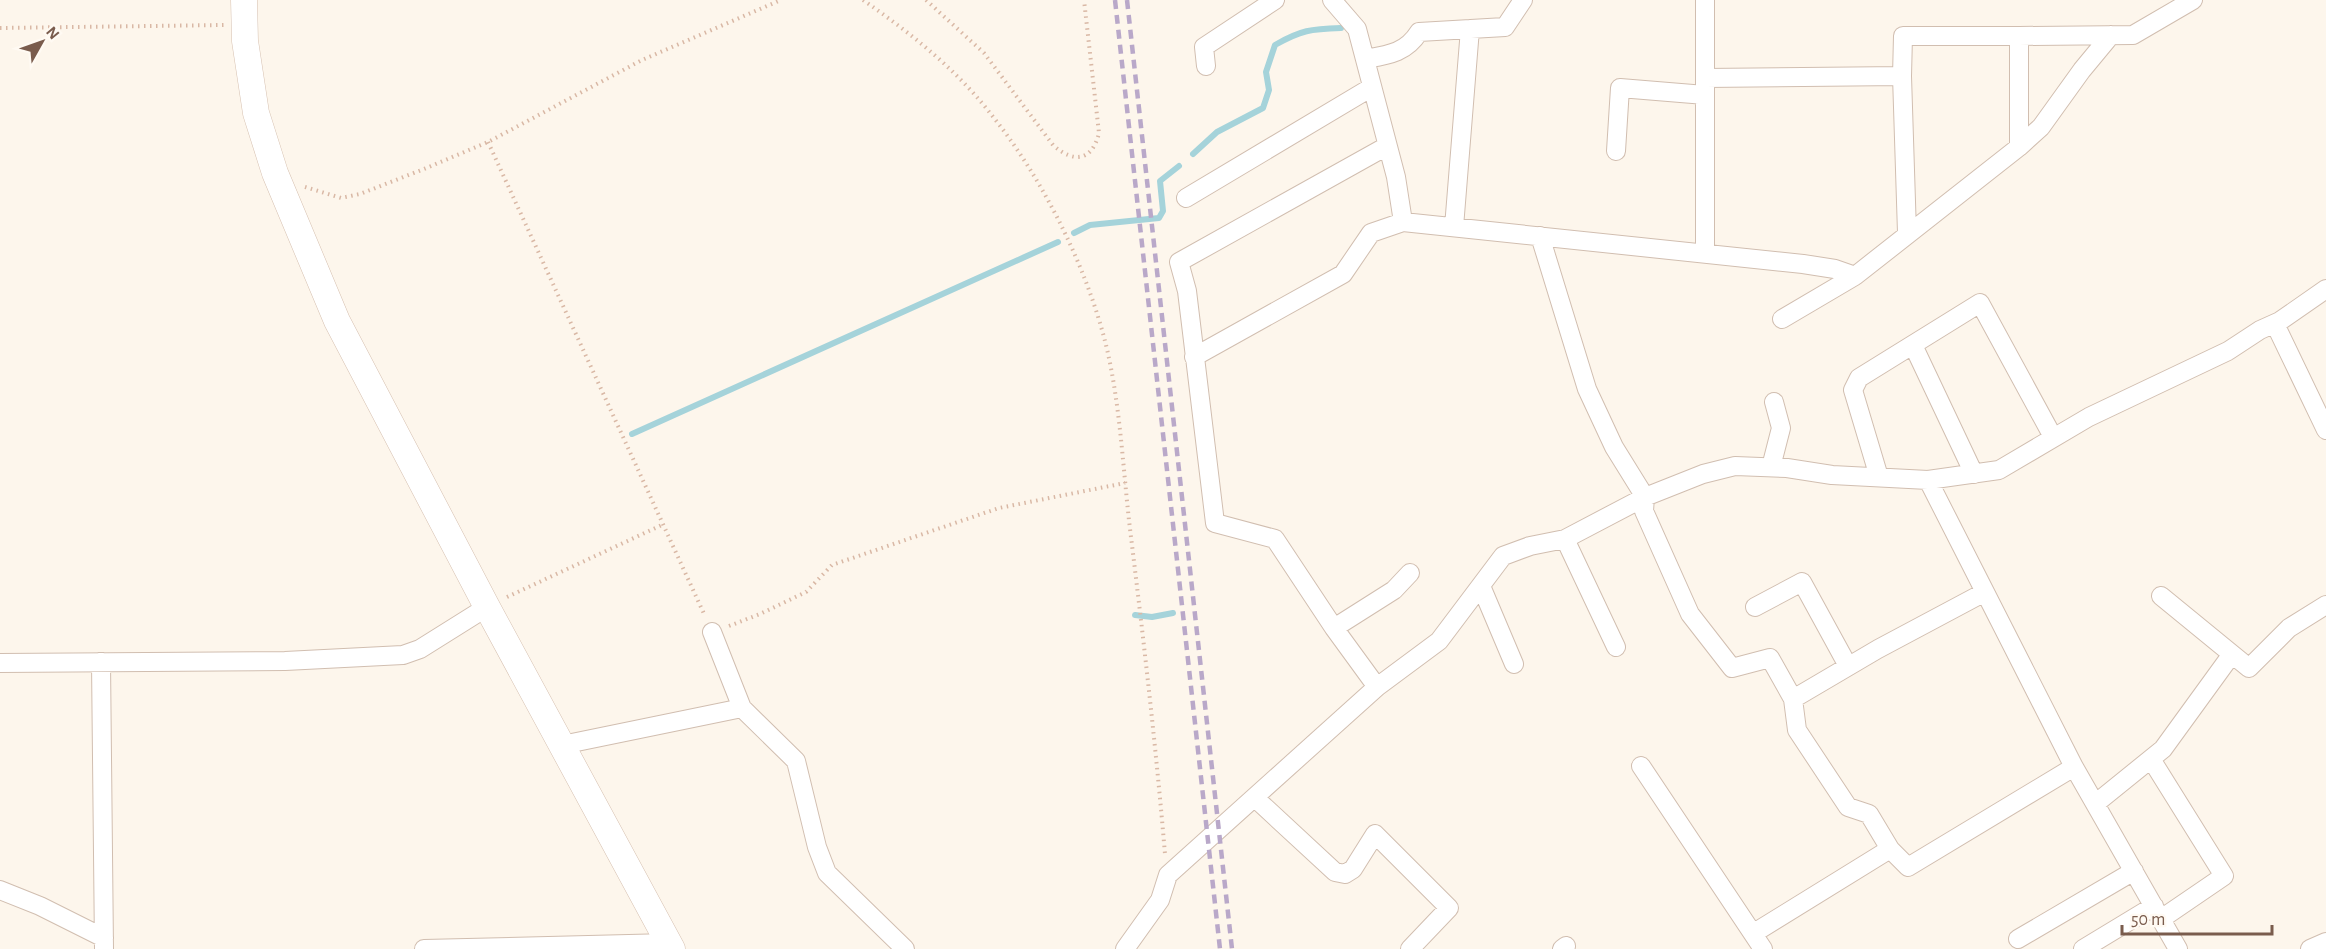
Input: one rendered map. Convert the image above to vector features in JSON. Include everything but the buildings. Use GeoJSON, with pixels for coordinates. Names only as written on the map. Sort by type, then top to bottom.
{"type":"FeatureCollection","features":[{"type":"Feature","properties":{"kind":"street"},"geometry":{"type":"LineString","coordinates":[[1206,66],[1204,47],[1275,0]]}},
{"type":"Feature","properties":{"kind":"street"},"geometry":{"type":"LineString","coordinates":[[1332,0],[1357,29],[1396,177],[1403,222]]}},
{"type":"Feature","properties":{"kind":"street"},"geometry":{"type":"LineString","coordinates":[[1365,59],[1396,54],[1412,44],[1419,32],[1506,27],[1523,0]]}},
{"type":"Feature","properties":{"kind":"street"},"geometry":{"type":"LineString","coordinates":[[1705,0],[1705,254]]}},
{"type":"Feature","properties":{"kind":"street"},"geometry":{"type":"LineString","coordinates":[[1907,233],[1902,76],[1903,36],[2133,34],[2193,0]]}},
{"type":"Feature","properties":{"kind":"street"},"geometry":{"type":"LineString","coordinates":[[244,12],[256,113],[275,173],[337,321],[487,607],[671,946],[424,949]]}},
{"type":"Feature","properties":{"kind":"street"},"geometry":{"type":"LineString","coordinates":[[1455,227],[1470,28]]}},
{"type":"Feature","properties":{"kind":"street"},"geometry":{"type":"LineString","coordinates":[[1782,319],[1854,276],[2019,147],[2041,127],[2082,70],[2112,35]]}},
{"type":"Feature","properties":{"kind":"street"},"geometry":{"type":"LineString","coordinates":[[2019,36],[2019,147]]}},
{"type":"Feature","properties":{"kind":"street"},"geometry":{"type":"LineString","coordinates":[[1616,151],[1620,88],[1705,87],[1902,76]]}},
{"type":"Feature","properties":{"kind":"street"},"geometry":{"type":"LineString","coordinates":[[1186,198],[1372,87]]}},
{"type":"Feature","properties":{"kind":"street"},"geometry":{"type":"LineString","coordinates":[[1377,687],[1334,628],[1275,538],[1215,523],[1187,291],[1179,262],[1387,146]]}},
{"type":"Feature","properties":{"kind":"street"},"geometry":{"type":"LineString","coordinates":[[1194,357],[1343,274],[1371,233],[1403,222],[1803,264],[1835,269],[1854,276]]}},
{"type":"Feature","properties":{"kind":"street"},"geometry":{"type":"LineString","coordinates":[[1540,236],[1587,389],[1614,447],[1645,498],[1644,511],[1690,614],[1732,668],[1770,658],[1793,699],[1797,730],[1848,807],[1869,814],[1890,849],[1908,867],[2074,767]]}},
{"type":"Feature","properties":{"kind":"street"},"geometry":{"type":"LineString","coordinates":[[1125,949],[1160,900],[1168,875],[1377,687],[1439,641],[1503,556],[1530,546],[1565,539],[1645,498],[1703,474],[1735,466],[1771,467],[1832,475],[1928,480],[1999,470],[2053,437],[2115,404],[2228,351],[2260,330],[2274,324],[2326,288]]}},
{"type":"Feature","properties":{"kind":"street"},"geometry":{"type":"LineString","coordinates":[[1879,477],[1853,390],[1859,378],[1980,303],[2053,437]]}},
{"type":"Feature","properties":{"kind":"street"},"geometry":{"type":"LineString","coordinates":[[2274,324],[2326,430]]}},
{"type":"Feature","properties":{"kind":"street"},"geometry":{"type":"LineString","coordinates":[[1913,345],[1974,474]]}},
{"type":"Feature","properties":{"kind":"street"},"geometry":{"type":"LineString","coordinates":[[1771,467],[1781,428],[1774,402]]}},
{"type":"Feature","properties":{"kind":"street"},"geometry":{"type":"LineString","coordinates":[[1928,480],[2074,767],[2178,949]]}},
{"type":"Feature","properties":{"kind":"street"},"geometry":{"type":"LineString","coordinates":[[1565,539],[1616,647]]}},
{"type":"Feature","properties":{"kind":"street"},"geometry":{"type":"LineString","coordinates":[[1334,628],[1394,590],[1410,573]]}},
{"type":"Feature","properties":{"kind":"street"},"geometry":{"type":"LineString","coordinates":[[1755,607],[1802,582],[1848,666]]}},
{"type":"Feature","properties":{"kind":"street"},"geometry":{"type":"LineString","coordinates":[[1481,586],[1514,664]]}},
{"type":"Feature","properties":{"kind":"street"},"geometry":{"type":"LineString","coordinates":[[1793,699],[1848,666],[1985,592]]}},
{"type":"Feature","properties":{"kind":"street"},"geometry":{"type":"LineString","coordinates":[[2161,596],[2249,668],[2289,628],[2326,605]]}},
{"type":"Feature","properties":{"kind":"street"},"geometry":{"type":"LineString","coordinates":[[0,663],[285,661],[403,655],[420,649],[487,607]]}},
{"type":"Feature","properties":{"kind":"street"},"geometry":{"type":"LineString","coordinates":[[712,632],[742,708],[796,761],[817,847],[828,873],[905,949]]}},
{"type":"Feature","properties":{"kind":"street"},"geometry":{"type":"LineString","coordinates":[[2095,804],[2163,749],[2232,654]]}},
{"type":"Feature","properties":{"kind":"street"},"geometry":{"type":"LineString","coordinates":[[101,662],[104,944]]}},
{"type":"Feature","properties":{"kind":"street"},"geometry":{"type":"LineString","coordinates":[[562,745],[742,708]]}},
{"type":"Feature","properties":{"kind":"street"},"geometry":{"type":"LineString","coordinates":[[2083,949],[2157,913],[2224,876],[2151,759]]}},
{"type":"Feature","properties":{"kind":"street"},"geometry":{"type":"LineString","coordinates":[[1641,766],[1763,949]]}},
{"type":"Feature","properties":{"kind":"street"},"geometry":{"type":"LineString","coordinates":[[1255,798],[1335,872],[1345,874],[1353,869],[1375,834],[1449,908],[1410,949]]}},
{"type":"Feature","properties":{"kind":"street"},"geometry":{"type":"LineString","coordinates":[[1754,933],[1890,849]]}},
{"type":"Feature","properties":{"kind":"street"},"geometry":{"type":"LineString","coordinates":[[2018,939],[2134,871]]}},
{"type":"Feature","properties":{"kind":"street"},"geometry":{"type":"LineString","coordinates":[[0,890],[40,906],[104,944]]}},
{"type":"Feature","properties":{"kind":"street"},"geometry":{"type":"LineString","coordinates":[[2310,949],[2326,942]]}},
{"type":"Feature","properties":{"kind":"path"},"geometry":{"type":"LineString","coordinates":[[275,173],[294,184],[341,198],[360,194],[489,142],[642,60],[781,0]]}},
{"type":"Feature","properties":{"kind":"path"},"geometry":{"type":"LineString","coordinates":[[863,0],[901,27],[949,69],[990,113],[1035,179],[1065,231],[1089,291],[1106,345],[1118,409],[1168,875]]}},
{"type":"Feature","properties":{"kind":"path"},"geometry":{"type":"LineString","coordinates":[[926,0],[984,53],[1053,145],[1065,156],[1077,158],[1087,155],[1096,146],[1099,133],[1084,0]]}},
{"type":"Feature","properties":{"kind":"path"},"geometry":{"type":"LineString","coordinates":[[0,28],[244,12]]}},
{"type":"Feature","properties":{"kind":"path"},"geometry":{"type":"LineString","coordinates":[[489,142],[712,632],[760,614],[806,592],[832,565],[999,508],[1125,483]]}},
{"type":"Feature","properties":{"kind":"path"},"geometry":{"type":"LineString","coordinates":[[487,607],[664,524]]}},
{"type":"Feature","properties":{"kind":"waterway"},"geometry":{"type":"LineString","coordinates":[[1193,154],[1217,132],[1263,108],[1269,90],[1266,72],[1275,45],[1306,31],[1341,28]]}},
{"type":"Feature","properties":{"kind":"waterway"},"geometry":{"type":"LineString","coordinates":[[1074,233],[1090,225],[1159,218],[1163,211],[1160,181],[1179,166]]}},
{"type":"Feature","properties":{"kind":"waterway"},"geometry":{"type":"LineString","coordinates":[[632,434],[1058,242]]}},
{"type":"Feature","properties":{"kind":"waterway"},"geometry":{"type":"LineString","coordinates":[[1135,615],[1152,617],[1173,613]]}},
{"type":"Feature","properties":{"kind":"railway"},"geometry":{"type":"LineString","coordinates":[[1115,0],[1220,949]]}},
{"type":"Feature","properties":{"kind":"railway"},"geometry":{"type":"LineString","coordinates":[[1127,0],[1232,949]]}}]}
